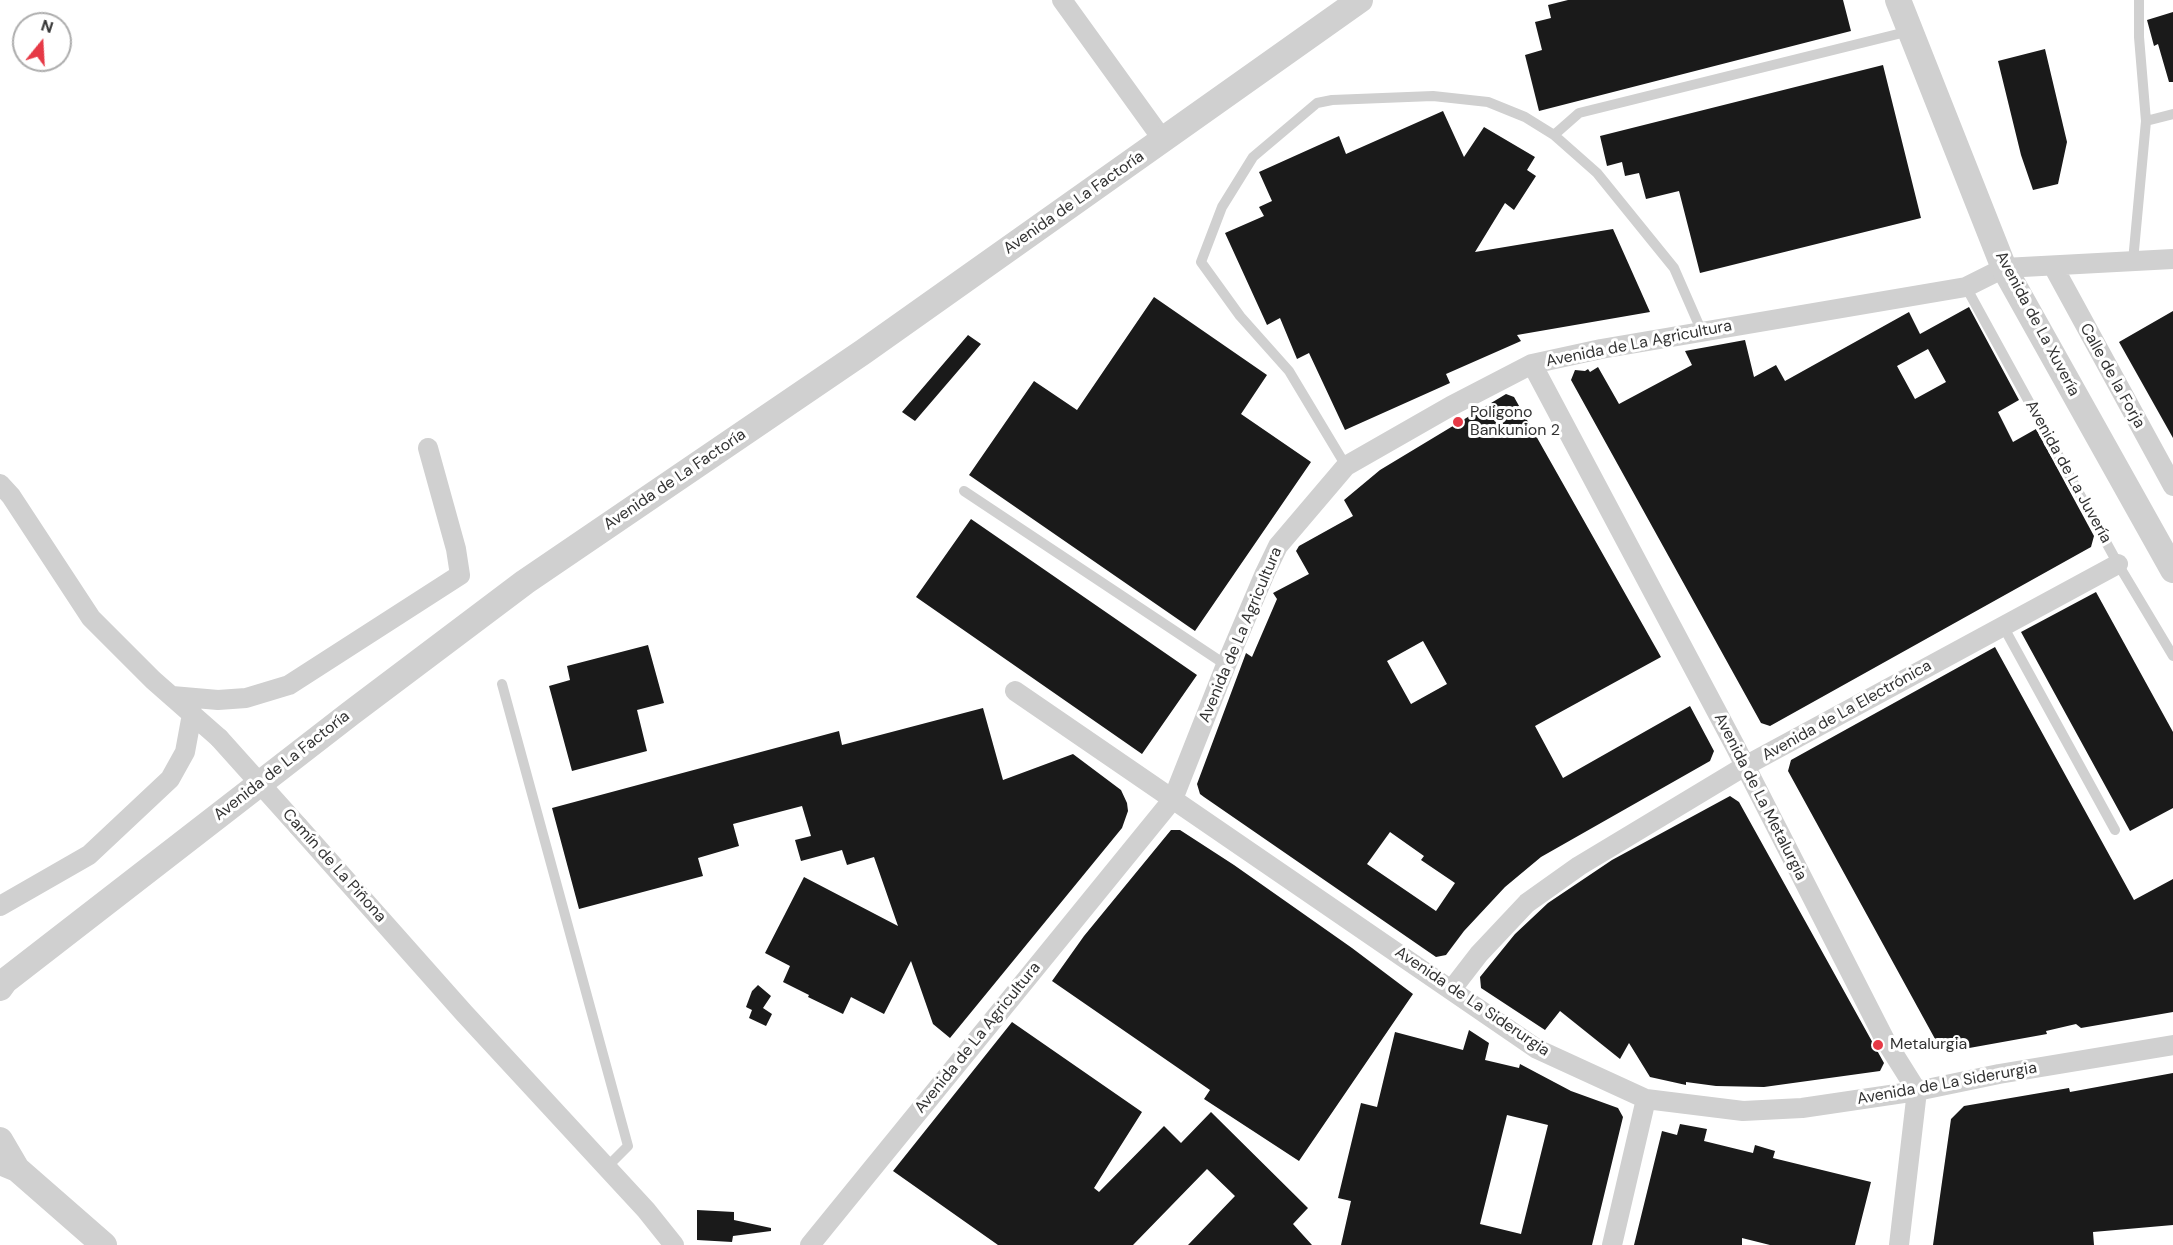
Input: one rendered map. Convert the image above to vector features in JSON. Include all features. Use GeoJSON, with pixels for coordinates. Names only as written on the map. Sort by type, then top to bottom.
{"type":"FeatureCollection","features":[{"type":"Feature","properties":{"kind":"street"},"geometry":{"type":"LineString","coordinates":[[1062,0],[1163,140]]}},
{"type":"Feature","properties":{"kind":"street","name":"Avenida de La Factoría"},"geometry":{"type":"LineString","coordinates":[[2,984],[351,713],[525,582],[863,352],[1360,0]]}},
{"type":"Feature","properties":{"kind":"street","name":"Avenida de La Xuvería"},"geometry":{"type":"LineString","coordinates":[[1898,0],[2004,268],[2173,570]]}},
{"type":"Feature","properties":{"kind":"street"},"geometry":{"type":"LineString","coordinates":[[2004,268],[2173,259]]}},
{"type":"Feature","properties":{"kind":"street","name":"Calle de la Forja"},"geometry":{"type":"LineString","coordinates":[[2053,266],[2173,486]]}},
{"type":"Feature","properties":{"kind":"street","name":"Avenida de La Agricultura"},"geometry":{"type":"LineString","coordinates":[[810,1245],[1173,799],[1226,665],[1278,546],[1346,466],[1450,406],[1532,364],[1601,349],[1966,286],[2004,268]]}},
{"type":"Feature","properties":{"kind":"street","name":"Avenida de La Metalurgia"},"geometry":{"type":"LineString","coordinates":[[1532,364],[1745,766],[1881,1031],[1917,1091]]}},
{"type":"Feature","properties":{"kind":"street"},"geometry":{"type":"LineString","coordinates":[[172,696],[246,698],[290,685],[460,575],[456,549],[428,448]]}},
{"type":"Feature","properties":{"kind":"street","name":"Camín de La Piñona"},"geometry":{"type":"LineString","coordinates":[[0,484],[91,618],[153,680],[219,738],[646,1210],[674,1245]]}},
{"type":"Feature","properties":{"kind":"street","name":"Avenida de La Electrónica"},"geometry":{"type":"LineString","coordinates":[[1452,989],[1479,954],[1527,903],[1579,866],[1745,766],[2118,564]]}},
{"type":"Feature","properties":{"kind":"street","name":"Avenida de La Siderurgia"},"geometry":{"type":"LineString","coordinates":[[1015,691],[1537,1049],[1646,1099],[1743,1111],[1802,1108],[1917,1091],[1999,1074],[2173,1045]]}},
{"type":"Feature","properties":{"kind":"street"},"geometry":{"type":"LineString","coordinates":[[0,906],[89,855],[170,779],[185,752],[192,714]]}},
{"type":"Feature","properties":{"kind":"street"},"geometry":{"type":"LineString","coordinates":[[1899,1245],[1917,1091]]}},
{"type":"Feature","properties":{"kind":"street"},"geometry":{"type":"LineString","coordinates":[[1612,1245],[1646,1099]]}},
{"type":"Feature","properties":{"kind":"street"},"geometry":{"type":"LineString","coordinates":[[0,1140],[8,1165],[104,1245]]}},
{"type":"Feature","properties":{"kind":"lane"},"geometry":{"type":"LineString","coordinates":[[2133,261],[2146,121],[2139,37],[2139,0]]}},
{"type":"Feature","properties":{"kind":"lane"},"geometry":{"type":"LineString","coordinates":[[1554,135],[1579,113],[1910,31]]}},
{"type":"Feature","properties":{"kind":"lane"},"geometry":{"type":"LineString","coordinates":[[1346,466],[1288,371],[1240,316],[1201,262],[1222,207],[1253,157],[1317,103],[1332,100],[1433,96],[1488,102],[1525,117],[1554,135],[1597,173],[1674,268],[1702,332]]}},
{"type":"Feature","properties":{"kind":"lane"},"geometry":{"type":"LineString","coordinates":[[2146,121],[2173,114]]}},
{"type":"Feature","properties":{"kind":"lane","name":"Avenida de La Juvería"},"geometry":{"type":"LineString","coordinates":[[1966,286],[2118,564],[2173,656]]}},
{"type":"Feature","properties":{"kind":"lane"},"geometry":{"type":"LineString","coordinates":[[964,491],[1226,665]]}},
{"type":"Feature","properties":{"kind":"lane"},"geometry":{"type":"LineString","coordinates":[[2002,626],[2115,830]]}},
{"type":"Feature","properties":{"kind":"lane"},"geometry":{"type":"LineString","coordinates":[[502,684],[628,1146],[606,1168]]}},
{"type":"Feature","properties":{"kind":"building"},"geometry":{"type":"Polygon","coordinates":[[[1568,0],[1843,0],[1851,31],[1539,111],[1525,55],[1542,50],[1535,22],[1551,18],[1548,5],[1568,0]]]}},
{"type":"Feature","properties":{"kind":"building"},"geometry":{"type":"Polygon","coordinates":[[[2173,12],[2173,82],[2169,82],[2158,44],[2154,46],[2147,20],[2173,12]]]}},
{"type":"Feature","properties":{"kind":"building"},"geometry":{"type":"Polygon","coordinates":[[[2045,49],[2067,142],[2058,184],[2033,190],[2021,155],[1998,61],[2045,49]]]}},
{"type":"Feature","properties":{"kind":"building"},"geometry":{"type":"Polygon","coordinates":[[[1883,65],[1921,218],[1700,273],[1679,191],[1646,199],[1639,173],[1625,176],[1622,162],[1607,166],[1600,136],[1883,65]]]}},
{"type":"Feature","properties":{"kind":"building"},"geometry":{"type":"Polygon","coordinates":[[[1443,111],[1464,157],[1484,127],[1535,157],[1527,170],[1536,176],[1514,210],[1505,203],[1475,252],[1613,229],[1650,312],[1517,335],[1521,341],[1446,374],[1450,383],[1345,430],[1309,353],[1297,359],[1280,318],[1267,325],[1225,233],[1264,216],[1259,207],[1272,201],[1259,172],[1339,136],[1346,154],[1443,111]]]}},
{"type":"Feature","properties":{"kind":"building"},"geometry":{"type":"Polygon","coordinates":[[[1154,297],[1267,375],[1241,414],[1311,462],[1195,631],[969,475],[1034,381],[1077,410],[1154,297]]]}},
{"type":"Feature","properties":{"kind":"building"},"geometry":{"type":"Polygon","coordinates":[[[1969,307],[2019,400],[1998,412],[2013,442],[2036,429],[2094,536],[2091,547],[1770,726],[1761,723],[1571,380],[1575,370],[1588,369],[1590,372],[1598,367],[1619,404],[1692,365],[1685,351],[1745,340],[1754,377],[1776,365],[1785,381],[1909,312],[1920,334],[1969,307]],[[1928,349],[1897,366],[1915,399],[1946,382],[1928,349]]]}},
{"type":"Feature","properties":{"kind":"building"},"geometry":{"type":"Polygon","coordinates":[[[2173,311],[2173,438],[2119,342],[2173,311]]]}},
{"type":"Feature","properties":{"kind":"building"},"geometry":{"type":"Polygon","coordinates":[[[968,335],[981,344],[970,357],[915,421],[902,412],[968,335]]]}},
{"type":"Feature","properties":{"kind":"building"},"geometry":{"type":"Polygon","coordinates":[[[1506,394],[1514,397],[1661,657],[1535,726],[1563,778],[1690,706],[1714,751],[1710,761],[1541,857],[1505,887],[1464,931],[1446,955],[1436,957],[1204,797],[1200,794],[1197,784],[1246,653],[1252,657],[1277,599],[1273,593],[1309,574],[1296,551],[1299,546],[1353,516],[1344,500],[1380,470],[1506,394]],[[1423,641],[1387,661],[1411,704],[1447,684],[1423,641]],[[1390,832],[1367,864],[1436,911],[1455,883],[1421,860],[1424,856],[1390,832]]]}},
{"type":"Feature","properties":{"kind":"building"},"geometry":{"type":"Polygon","coordinates":[[[971,519],[1197,675],[1142,754],[916,597],[971,519]]]}},
{"type":"Feature","properties":{"kind":"building"},"geometry":{"type":"Polygon","coordinates":[[[2096,592],[2173,732],[2173,808],[2130,831],[2021,632],[2096,592]]]}},
{"type":"Feature","properties":{"kind":"building"},"geometry":{"type":"Polygon","coordinates":[[[648,645],[664,703],[637,710],[647,751],[572,771],[549,686],[570,680],[567,666],[648,645]]]}},
{"type":"Feature","properties":{"kind":"building"},"geometry":{"type":"Polygon","coordinates":[[[1995,647],[2134,900],[2173,879],[2173,1012],[2081,1028],[2076,1024],[2046,1031],[2047,1034],[1947,1052],[1940,1048],[1788,771],[1791,760],[1995,647]]]}},
{"type":"Feature","properties":{"kind":"building"},"geometry":{"type":"Polygon","coordinates":[[[983,708],[1003,780],[1073,754],[1121,790],[1128,811],[1122,828],[950,1038],[933,1024],[911,961],[884,1014],[851,997],[843,1014],[783,982],[790,966],[765,953],[804,877],[898,926],[874,857],[847,865],[842,850],[801,861],[795,840],[811,836],[802,806],[733,824],[739,846],[698,858],[703,876],[579,909],[552,808],[839,731],[842,745],[983,708]]]}},
{"type":"Feature","properties":{"kind":"building"},"geometry":{"type":"Polygon","coordinates":[[[1730,796],[1739,802],[1884,1063],[1880,1071],[1764,1087],[1716,1086],[1686,1082],[1686,1085],[1650,1077],[1629,1043],[1620,1059],[1560,1011],[1545,1030],[1481,988],[1480,977],[1515,934],[1548,903],[1612,860],[1730,796]]]}},
{"type":"Feature","properties":{"kind":"building"},"geometry":{"type":"Polygon","coordinates":[[[1171,830],[1180,830],[1234,865],[1413,994],[1299,1161],[1204,1099],[1210,1090],[1052,981],[1084,936],[1171,830]]]}},
{"type":"Feature","properties":{"kind":"building"},"geometry":{"type":"Polygon","coordinates":[[[758,985],[771,996],[763,1008],[772,1014],[766,1026],[749,1018],[752,1010],[746,1007],[752,991],[758,985]]]}},
{"type":"Feature","properties":{"kind":"building"},"geometry":{"type":"Polygon","coordinates":[[[1012,1022],[1142,1112],[1094,1188],[1099,1192],[1164,1126],[1181,1143],[1211,1112],[1308,1208],[1293,1224],[1312,1245],[1188,1245],[1235,1196],[1207,1169],[1133,1245],[998,1245],[893,1171],[1012,1022]]]}},
{"type":"Feature","properties":{"kind":"building"},"geometry":{"type":"Polygon","coordinates":[[[1469,1030],[1489,1043],[1485,1060],[1519,1068],[1520,1064],[1571,1091],[1618,1108],[1623,1117],[1592,1245],[1341,1245],[1351,1201],[1338,1198],[1361,1103],[1377,1107],[1395,1032],[1463,1050],[1469,1030]],[[1507,1115],[1480,1224],[1521,1234],[1548,1125],[1507,1115]]]}},
{"type":"Feature","properties":{"kind":"building"},"geometry":{"type":"Polygon","coordinates":[[[2173,1073],[2173,1225],[2093,1232],[2094,1245],[1933,1245],[1951,1119],[1964,1106],[2069,1088],[2070,1092],[2173,1073]]]}},
{"type":"Feature","properties":{"kind":"building"},"geometry":{"type":"Polygon","coordinates":[[[1680,1124],[1707,1129],[1704,1141],[1753,1153],[1755,1145],[1775,1151],[1773,1158],[1871,1182],[1855,1245],[1770,1245],[1742,1238],[1742,1245],[1634,1245],[1662,1131],[1677,1135],[1680,1124]]]}},
{"type":"Feature","properties":{"kind":"building"},"geometry":{"type":"Polygon","coordinates":[[[697,1210],[734,1212],[734,1220],[771,1228],[771,1231],[733,1236],[732,1242],[697,1240],[697,1210]]]}},
{"type":"Feature","properties":{"kind":"place","name":"Poligono Bankunion 2"},"geometry":{"type":"Point","coordinates":[1458,422]}},
{"type":"Feature","properties":{"kind":"place","name":"Metalurgia"},"geometry":{"type":"Point","coordinates":[1878,1045]}}]}
